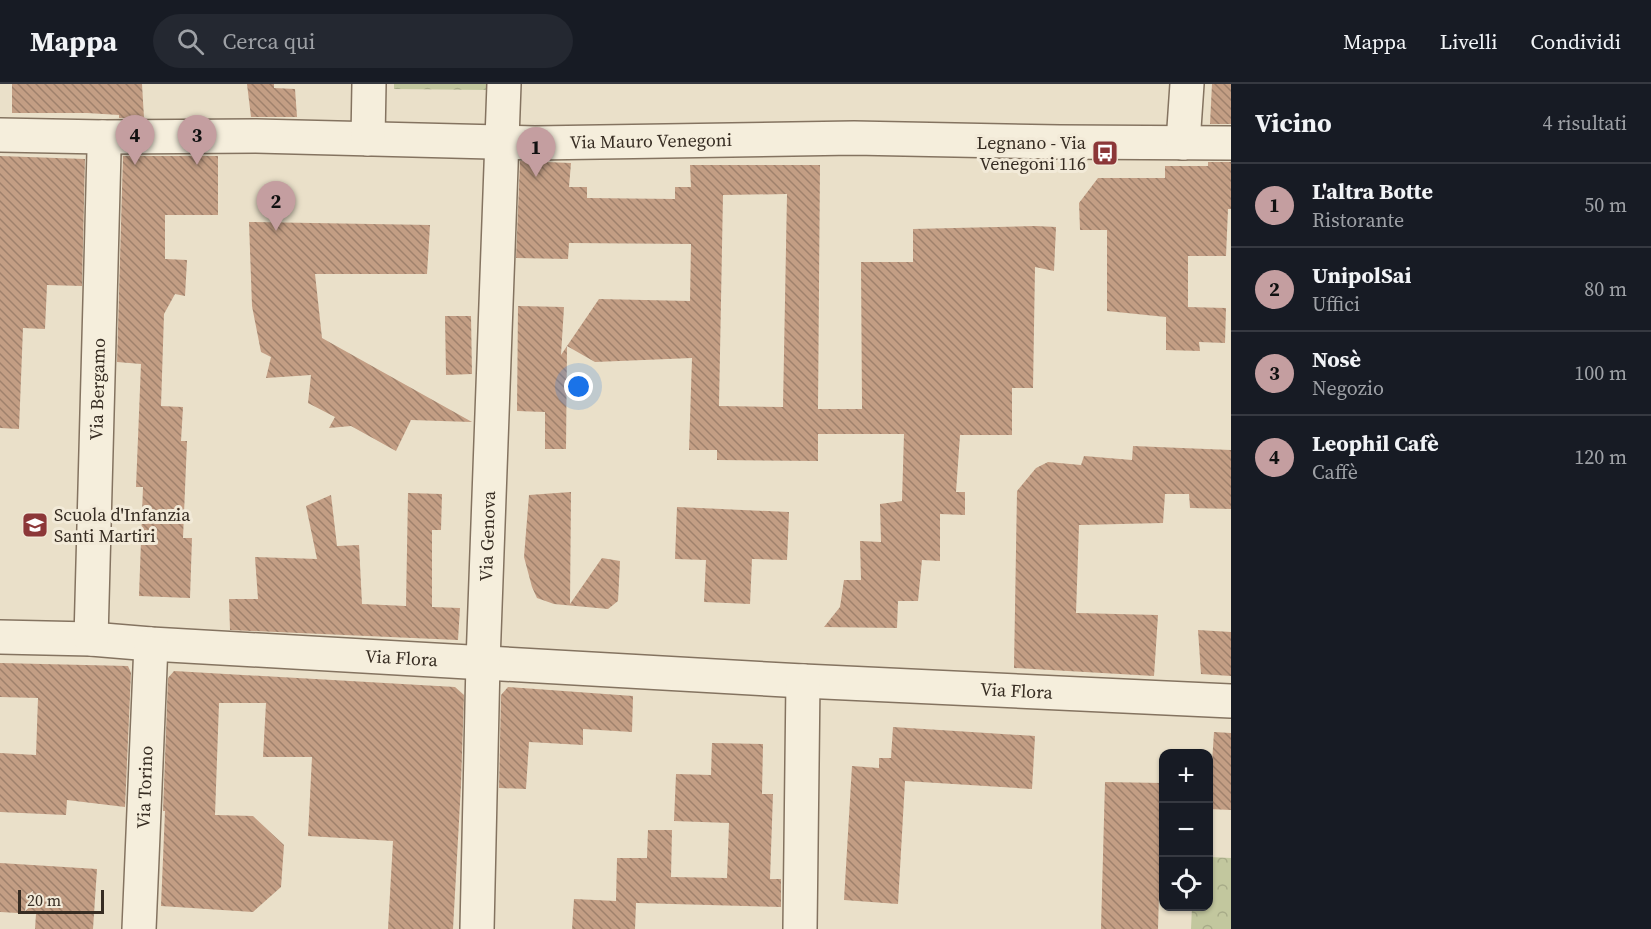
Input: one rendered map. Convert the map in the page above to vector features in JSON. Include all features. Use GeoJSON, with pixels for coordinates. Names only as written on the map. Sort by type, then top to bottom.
{"type":"FeatureCollection","features":[{"type":"Feature","properties":{"kind":"street"},"geometry":{"type":"LineString","coordinates":[[368,139],[369,84]]}},
{"type":"Feature","properties":{"kind":"street","name":"Via Genova"},"geometry":{"type":"LineString","coordinates":[[477,929],[483,662],[504,84]]}},
{"type":"Feature","properties":{"kind":"street"},"geometry":{"type":"LineString","coordinates":[[1184,143],[1186,84]]}},
{"type":"Feature","properties":{"kind":"street","name":"Via Mauro Venegoni"},"geometry":{"type":"LineString","coordinates":[[0,135],[256,136],[535,143],[854,138],[1231,143]]}},
{"type":"Feature","properties":{"kind":"street","name":"Via Bergamo"},"geometry":{"type":"LineString","coordinates":[[91,639],[104,151],[102,137]]}},
{"type":"Feature","properties":{"kind":"street","name":"Via Flora"},"geometry":{"type":"LineString","coordinates":[[0,637],[91,639],[802,681],[1231,701]]}},
{"type":"Feature","properties":{"kind":"street","name":"Via Torino"},"geometry":{"type":"LineString","coordinates":[[138,929],[151,644]]}},
{"type":"Feature","properties":{"kind":"street"},"geometry":{"type":"LineString","coordinates":[[800,929],[802,681]]}},
{"type":"Feature","properties":{"kind":"green space"},"geometry":{"type":"Polygon","coordinates":[[[394,84],[489,84],[489,90],[394,89],[394,84]]]}},
{"type":"Feature","properties":{"kind":"green space"},"geometry":{"type":"Polygon","coordinates":[[[1213,857],[1231,858],[1231,929],[1191,929],[1192,911],[1213,911],[1213,857]]]}},
{"type":"Feature","properties":{"kind":"building"},"geometry":{"type":"Polygon","coordinates":[[[12,84],[142,84],[144,118],[119,118],[119,115],[87,113],[12,113],[12,84]]]}},
{"type":"Feature","properties":{"kind":"building"},"geometry":{"type":"Polygon","coordinates":[[[247,84],[274,84],[274,88],[295,89],[297,117],[251,117],[247,84]]]}},
{"type":"Feature","properties":{"kind":"building"},"geometry":{"type":"Polygon","coordinates":[[[1212,84],[1231,84],[1231,124],[1210,124],[1212,84]]]}},
{"type":"Feature","properties":{"kind":"building"},"geometry":{"type":"Polygon","coordinates":[[[0,156],[85,159],[82,286],[47,285],[45,329],[23,328],[19,429],[0,428],[0,156]]]}},
{"type":"Feature","properties":{"kind":"building"},"geometry":{"type":"Polygon","coordinates":[[[123,156],[218,156],[218,215],[165,215],[165,259],[187,260],[185,296],[175,294],[164,314],[161,406],[183,407],[181,441],[187,441],[183,538],[192,538],[190,598],[139,596],[143,487],[136,487],[141,364],[117,362],[123,156]]]}},
{"type":"Feature","properties":{"kind":"building"},"geometry":{"type":"Polygon","coordinates":[[[520,161],[571,163],[569,187],[587,187],[587,198],[675,199],[675,187],[691,187],[690,165],[820,165],[818,409],[862,409],[861,262],[913,262],[913,229],[1056,227],[1054,271],[1035,267],[1033,388],[1012,388],[1012,435],[960,435],[956,492],[965,492],[965,515],[940,514],[940,561],[922,560],[918,601],[898,601],[897,628],[824,627],[840,607],[844,580],[861,580],[860,541],[881,542],[880,504],[902,501],[904,434],[818,434],[818,461],[717,460],[717,450],[689,450],[692,358],[595,362],[567,346],[599,299],[690,301],[691,244],[569,243],[568,259],[516,258],[520,161]],[[787,194],[723,195],[719,406],[783,407],[787,194]]]}},
{"type":"Feature","properties":{"kind":"building"},"geometry":{"type":"Polygon","coordinates":[[[1208,162],[1231,162],[1231,209],[1228,209],[1226,256],[1188,256],[1188,307],[1226,308],[1225,343],[1199,342],[1200,351],[1166,350],[1166,317],[1107,311],[1107,230],[1080,230],[1079,203],[1098,178],[1165,178],[1165,166],[1208,166],[1208,162]]]}},
{"type":"Feature","properties":{"kind":"building"},"geometry":{"type":"Polygon","coordinates":[[[249,222],[430,225],[427,274],[315,274],[322,338],[472,422],[411,420],[396,451],[351,426],[329,428],[335,417],[308,403],[311,375],[266,378],[271,357],[261,352],[252,306],[249,222]]]}},
{"type":"Feature","properties":{"kind":"building"},"geometry":{"type":"Polygon","coordinates":[[[518,306],[564,307],[561,355],[567,346],[566,449],[545,449],[545,412],[517,411],[518,306]]]}},
{"type":"Feature","properties":{"kind":"building"},"geometry":{"type":"Polygon","coordinates":[[[445,316],[471,316],[472,374],[446,375],[445,316]]]}},
{"type":"Feature","properties":{"kind":"building"},"geometry":{"type":"Polygon","coordinates":[[[1133,446],[1231,450],[1231,509],[1190,508],[1189,494],[1165,494],[1163,523],[1079,525],[1076,613],[1158,615],[1154,676],[1014,668],[1017,491],[1036,468],[1048,462],[1081,465],[1084,456],[1132,460],[1133,446]]]}},
{"type":"Feature","properties":{"kind":"building"},"geometry":{"type":"Polygon","coordinates":[[[571,492],[570,604],[602,558],[620,561],[618,601],[608,609],[554,604],[537,598],[532,587],[524,557],[529,495],[571,492]]]}},
{"type":"Feature","properties":{"kind":"building"},"geometry":{"type":"Polygon","coordinates":[[[408,493],[442,494],[441,530],[432,530],[432,607],[460,608],[458,640],[230,630],[229,599],[258,599],[255,557],[317,559],[306,506],[331,495],[337,546],[359,545],[362,604],[406,606],[408,493]]]}},
{"type":"Feature","properties":{"kind":"building"},"geometry":{"type":"Polygon","coordinates":[[[677,507],[789,512],[787,560],[752,559],[750,604],[704,602],[706,560],[675,559],[677,507]]]}},
{"type":"Feature","properties":{"kind":"building"},"geometry":{"type":"Polygon","coordinates":[[[1198,630],[1231,632],[1231,676],[1201,674],[1198,630]]]}},
{"type":"Feature","properties":{"kind":"building"},"geometry":{"type":"Polygon","coordinates":[[[0,663],[128,666],[131,673],[125,807],[67,800],[66,815],[0,812],[0,753],[36,755],[38,698],[0,697],[0,663]]]}},
{"type":"Feature","properties":{"kind":"building"},"geometry":{"type":"Polygon","coordinates":[[[174,671],[455,687],[464,695],[453,929],[388,929],[393,841],[308,836],[312,757],[263,757],[266,703],[219,703],[215,815],[253,816],[284,845],[281,887],[253,912],[161,906],[168,678],[174,671]]]}},
{"type":"Feature","properties":{"kind":"building"},"geometry":{"type":"Polygon","coordinates":[[[508,687],[633,696],[632,732],[583,729],[583,745],[529,742],[526,789],[499,788],[501,695],[508,687]]]}},
{"type":"Feature","properties":{"kind":"building"},"geometry":{"type":"Polygon","coordinates":[[[893,727],[1035,736],[1032,789],[905,781],[898,904],[844,900],[852,766],[879,768],[879,758],[891,758],[893,727]]]}},
{"type":"Feature","properties":{"kind":"building"},"geometry":{"type":"Polygon","coordinates":[[[1214,732],[1231,733],[1231,810],[1213,809],[1214,732]]]}},
{"type":"Feature","properties":{"kind":"building"},"geometry":{"type":"Polygon","coordinates":[[[712,743],[763,744],[762,794],[773,794],[770,879],[781,879],[781,907],[636,903],[635,929],[572,929],[574,899],[616,901],[617,858],[647,858],[648,830],[672,830],[671,877],[727,878],[729,823],[674,821],[676,774],[711,775],[712,743]]]}},
{"type":"Feature","properties":{"kind":"building"},"geometry":{"type":"Polygon","coordinates":[[[1105,782],[1159,783],[1158,929],[1101,929],[1105,782]]]}},
{"type":"Feature","properties":{"kind":"building"},"geometry":{"type":"Polygon","coordinates":[[[0,863],[97,869],[93,929],[35,929],[36,914],[0,912],[0,863]]]}},
{"type":"Feature","properties":{"kind":"place","name":"Legnano - Via Venegoni 116"},"geometry":{"type":"Point","coordinates":[1105,153]}},
{"type":"Feature","properties":{"kind":"place","name":"Leophil Cafè"},"geometry":{"type":"Point","coordinates":[135,165]}},
{"type":"Feature","properties":{"kind":"place","name":"Nosè"},"geometry":{"type":"Point","coordinates":[197,165]}},
{"type":"Feature","properties":{"kind":"place","name":"L'altra Botte"},"geometry":{"type":"Point","coordinates":[536,177]}},
{"type":"Feature","properties":{"kind":"place","name":"UnipolSai"},"geometry":{"type":"Point","coordinates":[276,231]}},
{"type":"Feature","properties":{"kind":"place","name":"Scuola d'Infanzia Santi Martiri"},"geometry":{"type":"Point","coordinates":[35,525]}}]}
